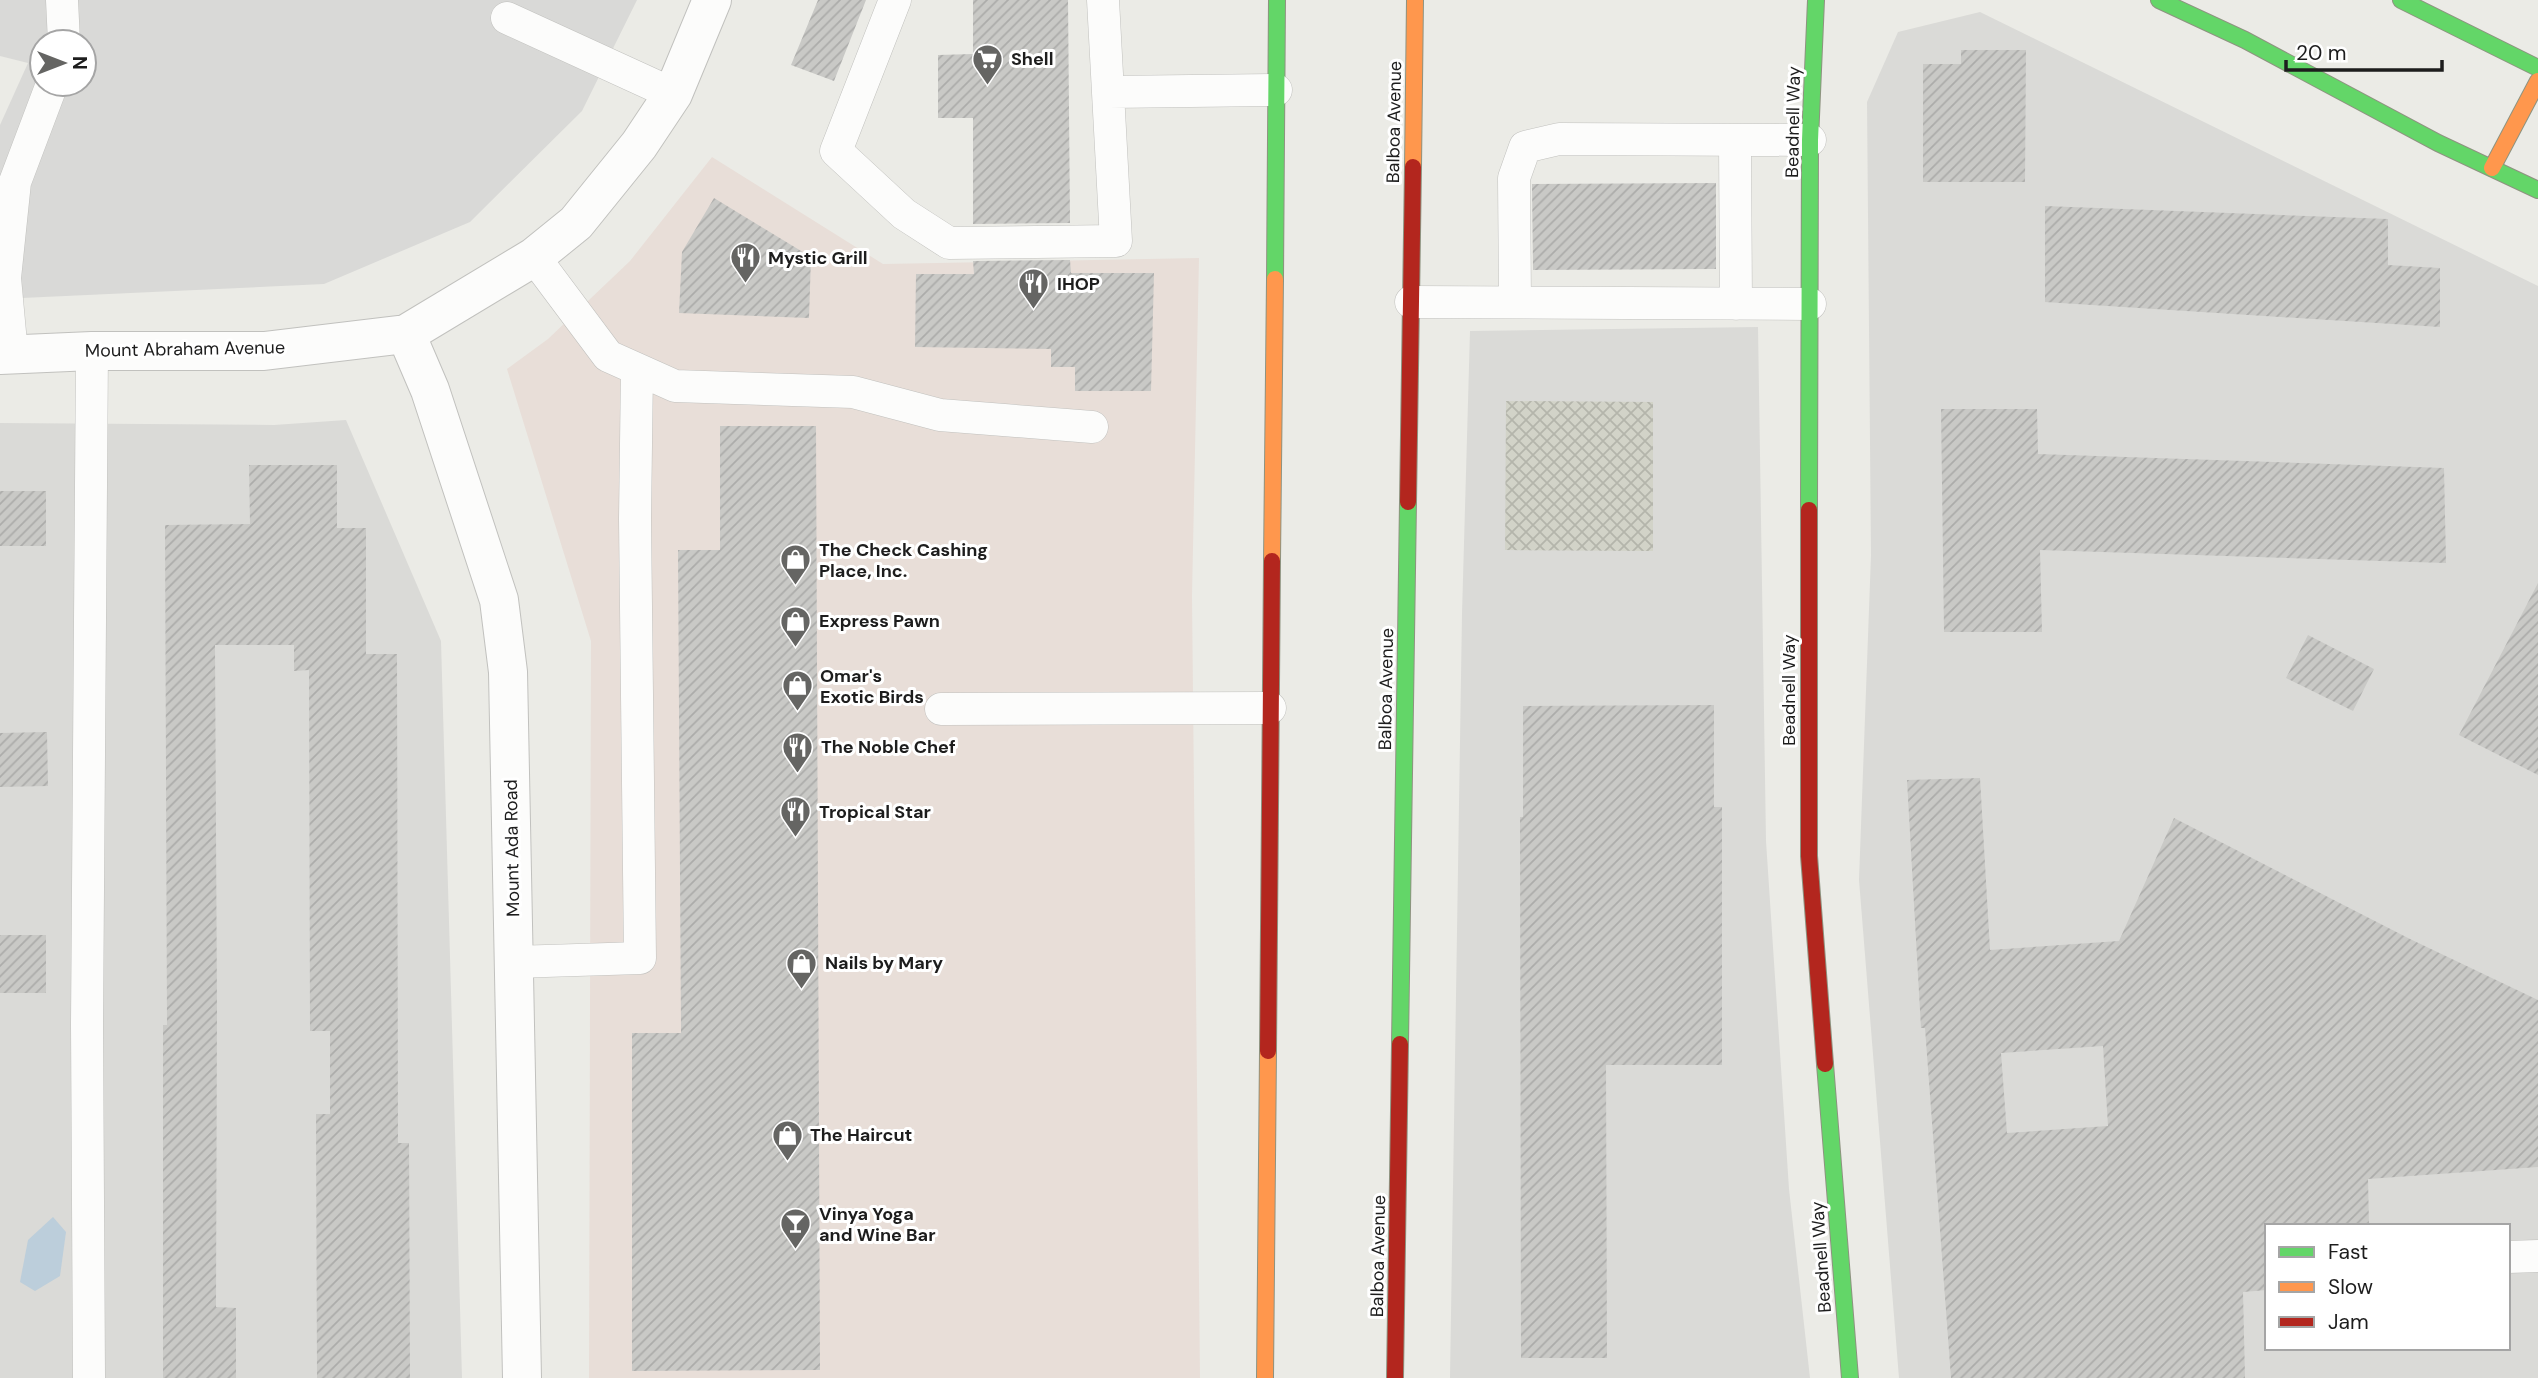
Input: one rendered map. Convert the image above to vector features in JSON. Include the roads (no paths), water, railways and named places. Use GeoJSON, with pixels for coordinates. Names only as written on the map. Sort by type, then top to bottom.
{"type":"FeatureCollection","features":[{"type":"Feature","properties":{"kind":"main road"},"geometry":{"type":"LineString","coordinates":[[1265,1378],[1277,0]]}},
{"type":"Feature","properties":{"kind":"main road","name":"Balboa Avenue"},"geometry":{"type":"LineString","coordinates":[[1395,1378],[1415,0]]}},
{"type":"Feature","properties":{"kind":"main road","name":"Beadnell Way"},"geometry":{"type":"LineString","coordinates":[[1816,0],[1810,140],[1809,856],[1850,1378]]}},
{"type":"Feature","properties":{"kind":"main road"},"geometry":{"type":"LineString","coordinates":[[2159,0],[2245,40],[2438,143],[2538,190]]}},
{"type":"Feature","properties":{"kind":"main road"},"geometry":{"type":"LineString","coordinates":[[2401,0],[2538,68]]}},
{"type":"Feature","properties":{"kind":"main road"},"geometry":{"type":"LineString","coordinates":[[2492,168],[2538,80]]}},
{"type":"Feature","properties":{"kind":"street","name":"Mount Abraham Avenue"},"geometry":{"type":"LineString","coordinates":[[6,354],[264,351],[406,334],[534,257],[576,223],[639,145],[673,94],[712,0]]}},
{"type":"Feature","properties":{"kind":"street","name":"Mount Ada Road"},"geometry":{"type":"LineString","coordinates":[[406,334],[430,390],[499,600],[508,672],[522,1378]]}},
{"type":"Feature","properties":{"kind":"lane"},"geometry":{"type":"LineString","coordinates":[[62,0],[63,28]]}},
{"type":"Feature","properties":{"kind":"lane"},"geometry":{"type":"LineString","coordinates":[[895,0],[836,151],[904,214],[949,243],[1116,241],[1103,0]]}},
{"type":"Feature","properties":{"kind":"lane"},"geometry":{"type":"LineString","coordinates":[[507,18],[673,94]]}},
{"type":"Feature","properties":{"kind":"lane"},"geometry":{"type":"LineString","coordinates":[[1109,92],[1276,90]]}},
{"type":"Feature","properties":{"kind":"lane"},"geometry":{"type":"LineString","coordinates":[[6,354],[5,278],[15,181],[47,98]]}},
{"type":"Feature","properties":{"kind":"lane"},"geometry":{"type":"LineString","coordinates":[[1515,303],[1514,178],[1525,146],[1559,139],[1810,140]]}},
{"type":"Feature","properties":{"kind":"lane"},"geometry":{"type":"LineString","coordinates":[[1735,141],[1736,304]]}},
{"type":"Feature","properties":{"kind":"lane"},"geometry":{"type":"LineString","coordinates":[[534,257],[608,356],[675,386],[853,392],[940,415],[1092,427]]}},
{"type":"Feature","properties":{"kind":"lane"},"geometry":{"type":"LineString","coordinates":[[1411,303],[1810,304]]}},
{"type":"Feature","properties":{"kind":"lane"},"geometry":{"type":"LineString","coordinates":[[89,1378],[87,1010],[92,351]]}},
{"type":"Feature","properties":{"kind":"lane"},"geometry":{"type":"LineString","coordinates":[[514,962],[640,958],[635,519],[637,370]]}},
{"type":"Feature","properties":{"kind":"lane"},"geometry":{"type":"LineString","coordinates":[[942,709],[1270,708]]}},
{"type":"Feature","properties":{"kind":"lane"},"geometry":{"type":"LineString","coordinates":[[2510,1257],[2538,1256]]}},
{"type":"Feature","properties":{"kind":"water"},"geometry":{"type":"Polygon","coordinates":[[[53,1217],[66,1232],[60,1276],[35,1291],[20,1282],[28,1240],[53,1217]]]}},
{"type":"Feature","properties":{"kind":"place","name":"Shell"},"geometry":{"type":"Point","coordinates":[988,86]}},
{"type":"Feature","properties":{"kind":"place","name":"Mystic Grill"},"geometry":{"type":"Point","coordinates":[745,285]}},
{"type":"Feature","properties":{"kind":"place","name":"IHOP"},"geometry":{"type":"Point","coordinates":[1034,311]}},
{"type":"Feature","properties":{"kind":"place","name":"The Check Cashing Place, Inc."},"geometry":{"type":"Point","coordinates":[796,587]}},
{"type":"Feature","properties":{"kind":"place","name":"Express Pawn"},"geometry":{"type":"Point","coordinates":[796,648]}},
{"type":"Feature","properties":{"kind":"place","name":"Omar's Exotic Birds"},"geometry":{"type":"Point","coordinates":[797,713]}},
{"type":"Feature","properties":{"kind":"place","name":"The Noble Chef"},"geometry":{"type":"Point","coordinates":[798,774]}},
{"type":"Feature","properties":{"kind":"place","name":"Tropical Star"},"geometry":{"type":"Point","coordinates":[796,839]}},
{"type":"Feature","properties":{"kind":"place","name":"Nails by Mary"},"geometry":{"type":"Point","coordinates":[802,990]}},
{"type":"Feature","properties":{"kind":"place","name":"The Haircut"},"geometry":{"type":"Point","coordinates":[787,1162]}},
{"type":"Feature","properties":{"kind":"place","name":"Vinya Yoga and Wine Bar"},"geometry":{"type":"Point","coordinates":[796,1251]}}]}
